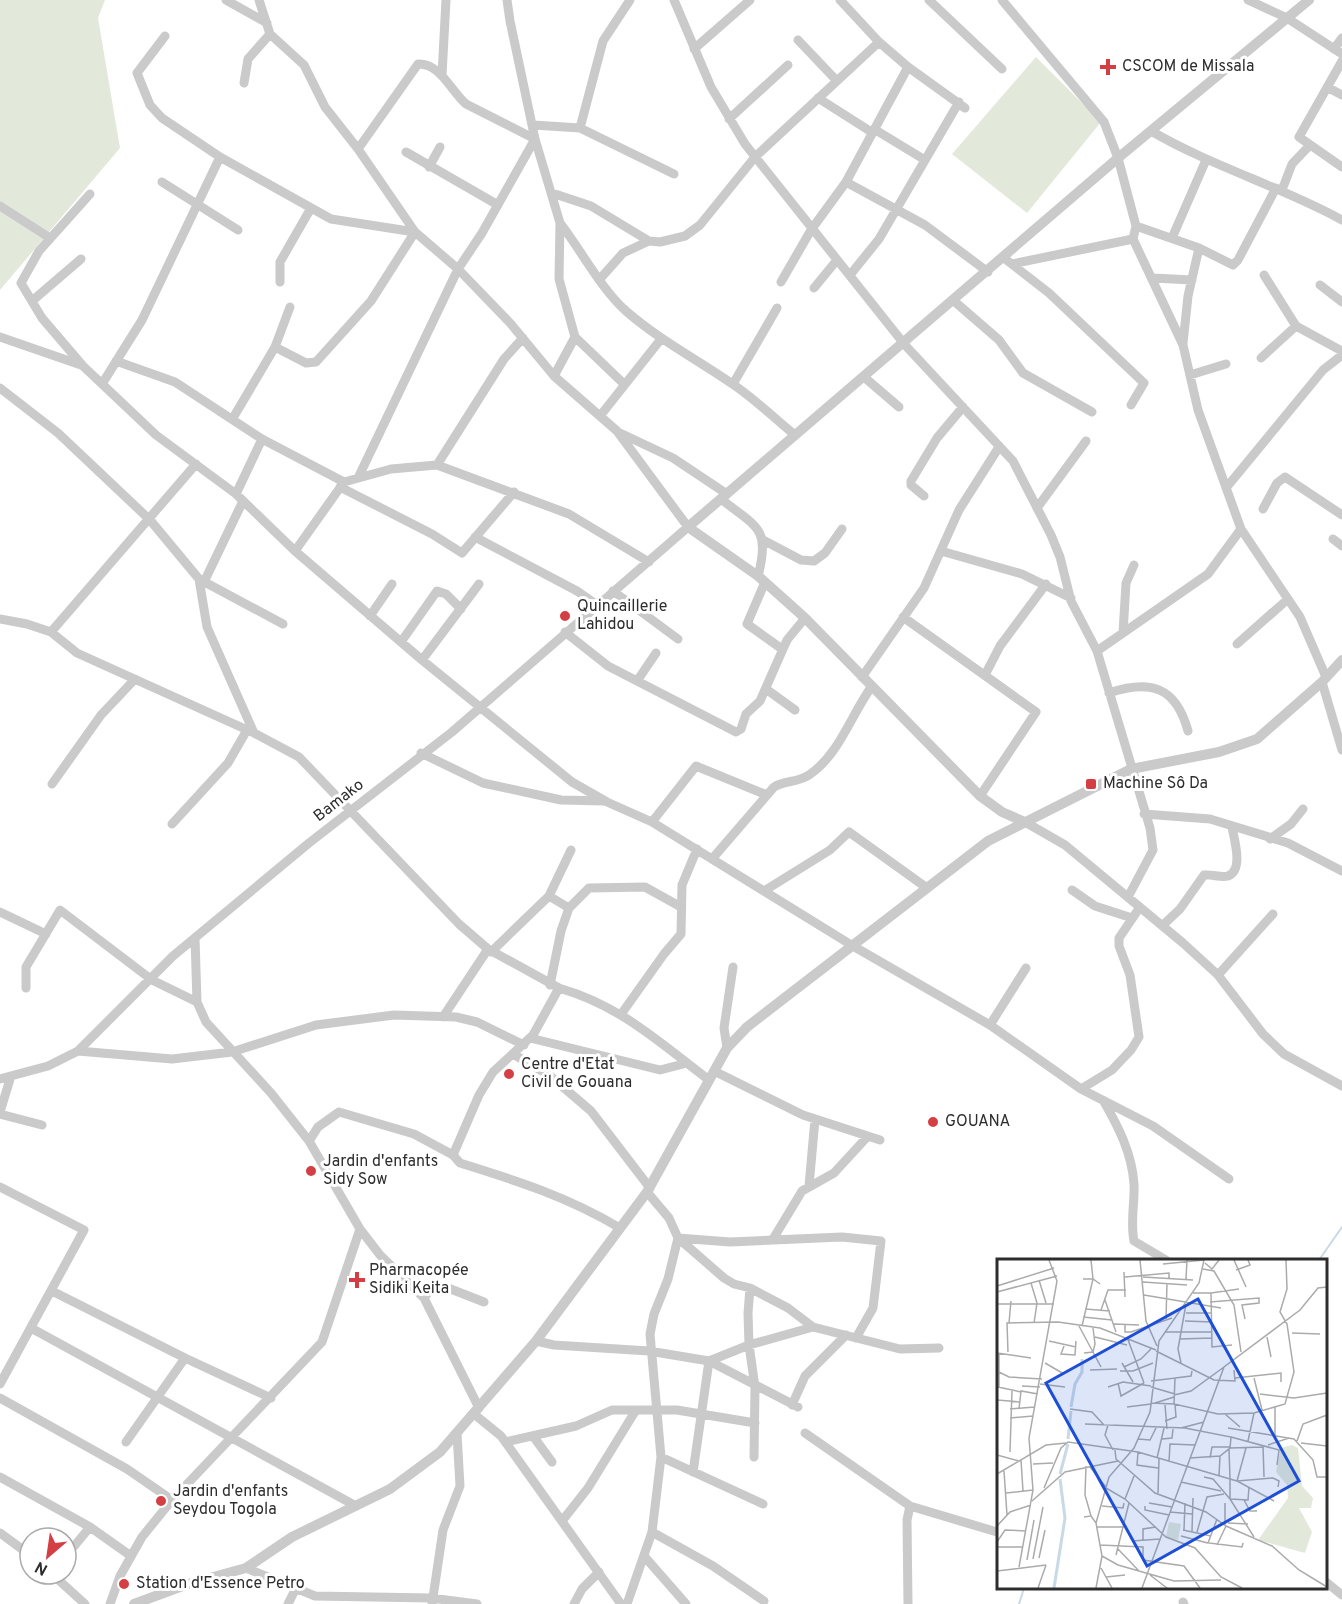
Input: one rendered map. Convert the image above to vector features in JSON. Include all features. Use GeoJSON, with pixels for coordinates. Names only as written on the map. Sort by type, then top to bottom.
{"type":"FeatureCollection","features":[{"type":"Feature","properties":{"kind":"street"},"geometry":{"type":"LineString","coordinates":[[226,0],[267,23]]}},
{"type":"Feature","properties":{"kind":"street"},"geometry":{"type":"LineString","coordinates":[[259,0],[270,34],[304,65],[325,107],[358,149],[415,232],[458,269],[523,338],[554,376],[617,431],[688,527],[762,579],[805,618],[980,796],[1002,812],[1025,822],[1065,845],[1218,975],[1263,1034],[1284,1054],[1342,1086]]}},
{"type":"Feature","properties":{"kind":"street"},"geometry":{"type":"LineString","coordinates":[[442,75],[446,0]]}},
{"type":"Feature","properties":{"kind":"street"},"geometry":{"type":"LineString","coordinates":[[507,0],[536,139],[560,223],[559,279],[575,337],[624,384]]}},
{"type":"Feature","properties":{"kind":"street"},"geometry":{"type":"LineString","coordinates":[[580,128],[603,41],[630,0]]}},
{"type":"Feature","properties":{"kind":"street"},"geometry":{"type":"LineString","coordinates":[[674,0],[694,48],[729,119],[755,157],[904,344],[1012,460],[1037,508],[1060,557],[1071,598],[1097,651],[1153,850],[1128,897]]}},
{"type":"Feature","properties":{"kind":"street"},"geometry":{"type":"LineString","coordinates":[[694,48],[750,0]]}},
{"type":"Feature","properties":{"kind":"street"},"geometry":{"type":"LineString","coordinates":[[840,0],[879,42],[908,67],[962,105],[879,239],[850,275]]}},
{"type":"Feature","properties":{"kind":"street"},"geometry":{"type":"LineString","coordinates":[[929,0],[1002,69]]}},
{"type":"Feature","properties":{"kind":"street"},"geometry":{"type":"LineString","coordinates":[[1002,0],[1104,122],[1118,158],[1136,226],[1133,239],[1183,345],[1198,411],[1241,529],[1310,636],[1342,750]]}},
{"type":"Feature","properties":{"kind":"street"},"geometry":{"type":"LineString","coordinates":[[1248,0],[1287,18],[1338,51],[1342,38]]}},
{"type":"Feature","properties":{"kind":"street"},"geometry":{"type":"LineString","coordinates":[[688,527],[988,272],[1008,261],[1118,158],[1309,0]]}},
{"type":"Feature","properties":{"kind":"street"},"geometry":{"type":"LineString","coordinates":[[244,83],[248,59],[270,34]]}},
{"type":"Feature","properties":{"kind":"street"},"geometry":{"type":"LineString","coordinates":[[165,36],[137,73],[143,92],[162,118],[220,157],[331,219],[415,232]]}},
{"type":"Feature","properties":{"kind":"street"},"geometry":{"type":"LineString","coordinates":[[798,40],[837,81]]}},
{"type":"Feature","properties":{"kind":"street"},"geometry":{"type":"LineString","coordinates":[[552,193],[591,206],[650,241],[660,242],[685,236],[700,225],[755,157],[879,42]]}},
{"type":"Feature","properties":{"kind":"street"},"geometry":{"type":"LineString","coordinates":[[1342,61],[1299,137],[1342,167]]}},
{"type":"Feature","properties":{"kind":"street"},"geometry":{"type":"LineString","coordinates":[[358,149],[412,69],[418,64],[425,64],[442,75],[456,96],[466,104],[536,139]]}},
{"type":"Feature","properties":{"kind":"street"},"geometry":{"type":"LineString","coordinates":[[729,119],[788,65]]}},
{"type":"Feature","properties":{"kind":"street"},"geometry":{"type":"LineString","coordinates":[[781,282],[812,230],[846,182],[908,67]]}},
{"type":"Feature","properties":{"kind":"street"},"geometry":{"type":"LineString","coordinates":[[1327,87],[1342,95]]}},
{"type":"Feature","properties":{"kind":"street"},"geometry":{"type":"LineString","coordinates":[[818,98],[926,160]]}},
{"type":"Feature","properties":{"kind":"street"},"geometry":{"type":"LineString","coordinates":[[533,125],[580,128],[674,174]]}},
{"type":"Feature","properties":{"kind":"street"},"geometry":{"type":"LineString","coordinates":[[1151,131],[1206,160],[1279,189],[1342,220]]}},
{"type":"Feature","properties":{"kind":"street"},"geometry":{"type":"LineString","coordinates":[[358,478],[458,269],[536,139]]}},
{"type":"Feature","properties":{"kind":"street"},"geometry":{"type":"LineString","coordinates":[[1136,226],[1199,248],[1235,264],[1292,164],[1310,145]]}},
{"type":"Feature","properties":{"kind":"street"},"geometry":{"type":"LineString","coordinates":[[429,167],[440,147]]}},
{"type":"Feature","properties":{"kind":"street"},"geometry":{"type":"LineString","coordinates":[[406,152],[498,205]]}},
{"type":"Feature","properties":{"kind":"street"},"geometry":{"type":"LineString","coordinates":[[102,384],[142,320],[220,157]]}},
{"type":"Feature","properties":{"kind":"street"},"geometry":{"type":"LineString","coordinates":[[1172,238],[1206,160]]}},
{"type":"Feature","properties":{"kind":"street"},"geometry":{"type":"LineString","coordinates":[[162,182],[196,206],[238,230]]}},
{"type":"Feature","properties":{"kind":"street"},"geometry":{"type":"LineString","coordinates":[[846,182],[925,225],[988,272]]}},
{"type":"Feature","properties":{"kind":"street"},"geometry":{"type":"LineString","coordinates":[[90,194],[50,238],[21,283],[32,301],[83,366],[156,435],[239,497],[295,551],[370,616],[572,782],[607,802],[652,822],[853,946],[990,1025],[1081,1089],[1152,1126],[1229,1179]]}},
{"type":"Feature","properties":{"kind":"street"},"geometry":{"type":"LineString","coordinates":[[0,206],[50,238]]}},
{"type":"Feature","properties":{"kind":"street"},"geometry":{"type":"LineString","coordinates":[[280,282],[280,262],[311,208]]}},
{"type":"Feature","properties":{"kind":"street"},"geometry":{"type":"LineString","coordinates":[[560,223],[585,255],[599,280],[624,309],[661,339],[733,384],[795,435]]}},
{"type":"Feature","properties":{"kind":"street"},"geometry":{"type":"LineString","coordinates":[[275,347],[306,363],[316,362],[371,300],[415,232]]}},
{"type":"Feature","properties":{"kind":"street"},"geometry":{"type":"LineString","coordinates":[[1008,261],[1133,239]]}},
{"type":"Feature","properties":{"kind":"street"},"geometry":{"type":"LineString","coordinates":[[599,280],[623,253],[650,241]]}},
{"type":"Feature","properties":{"kind":"street"},"geometry":{"type":"LineString","coordinates":[[1183,345],[1199,248]]}},
{"type":"Feature","properties":{"kind":"street"},"geometry":{"type":"LineString","coordinates":[[32,301],[81,260]]}},
{"type":"Feature","properties":{"kind":"street"},"geometry":{"type":"LineString","coordinates":[[814,288],[837,260]]}},
{"type":"Feature","properties":{"kind":"street"},"geometry":{"type":"LineString","coordinates":[[1008,261],[1065,307],[1144,383],[1131,405]]}},
{"type":"Feature","properties":{"kind":"street"},"geometry":{"type":"LineString","coordinates":[[1226,488],[1323,370],[1342,353],[1296,326],[1264,275]]}},
{"type":"Feature","properties":{"kind":"street"},"geometry":{"type":"LineString","coordinates":[[1152,278],[1192,280]]}},
{"type":"Feature","properties":{"kind":"street"},"geometry":{"type":"LineString","coordinates":[[1320,285],[1342,302]]}},
{"type":"Feature","properties":{"kind":"street"},"geometry":{"type":"LineString","coordinates":[[954,301],[999,339],[1023,373],[1092,412]]}},
{"type":"Feature","properties":{"kind":"street"},"geometry":{"type":"LineString","coordinates":[[233,418],[275,347],[290,308]]}},
{"type":"Feature","properties":{"kind":"street"},"geometry":{"type":"LineString","coordinates":[[733,384],[777,308]]}},
{"type":"Feature","properties":{"kind":"street"},"geometry":{"type":"LineString","coordinates":[[1261,358],[1296,326]]}},
{"type":"Feature","properties":{"kind":"street"},"geometry":{"type":"LineString","coordinates":[[0,337],[83,366]]}},
{"type":"Feature","properties":{"kind":"street"},"geometry":{"type":"LineString","coordinates":[[554,376],[575,337]]}},
{"type":"Feature","properties":{"kind":"street"},"geometry":{"type":"LineString","coordinates":[[437,465],[504,359],[523,338]]}},
{"type":"Feature","properties":{"kind":"street"},"geometry":{"type":"LineString","coordinates":[[600,416],[661,339]]}},
{"type":"Feature","properties":{"kind":"street"},"geometry":{"type":"LineString","coordinates":[[116,361],[175,382],[233,418],[262,440],[432,534],[459,552],[465,550],[514,492]]}},
{"type":"Feature","properties":{"kind":"street"},"geometry":{"type":"LineString","coordinates":[[1190,375],[1226,364]]}},
{"type":"Feature","properties":{"kind":"street"},"geometry":{"type":"LineString","coordinates":[[864,377],[899,407]]}},
{"type":"Feature","properties":{"kind":"street"},"geometry":{"type":"LineString","coordinates":[[0,388],[58,433],[150,520],[201,580],[283,624]]}},
{"type":"Feature","properties":{"kind":"street"},"geometry":{"type":"LineString","coordinates":[[924,496],[910,485],[910,481],[937,438],[963,407]]}},
{"type":"Feature","properties":{"kind":"street"},"geometry":{"type":"LineString","coordinates":[[617,431],[673,458],[724,496],[757,527],[765,552],[762,579],[747,624],[782,649]]}},
{"type":"Feature","properties":{"kind":"street"},"geometry":{"type":"LineString","coordinates":[[251,732],[207,627],[201,580],[262,440]]}},
{"type":"Feature","properties":{"kind":"street"},"geometry":{"type":"LineString","coordinates":[[1037,508],[1086,441]]}},
{"type":"Feature","properties":{"kind":"street"},"geometry":{"type":"LineString","coordinates":[[862,677],[924,588],[959,510],[999,447]]}},
{"type":"Feature","properties":{"kind":"street"},"geometry":{"type":"LineString","coordinates":[[51,632],[196,464]]}},
{"type":"Feature","properties":{"kind":"street"},"geometry":{"type":"LineString","coordinates":[[295,551],[342,485],[391,469],[437,465],[569,514],[649,562]]}},
{"type":"Feature","properties":{"kind":"street"},"geometry":{"type":"LineString","coordinates":[[1263,509],[1277,483],[1285,477],[1342,515]]}},
{"type":"Feature","properties":{"kind":"street","name":"Bamako"},"geometry":{"type":"LineString","coordinates":[[0,1079],[48,1066],[78,1051],[152,980],[173,956],[421,753],[452,732],[688,527]]}},
{"type":"Feature","properties":{"kind":"street"},"geometry":{"type":"LineString","coordinates":[[763,540],[801,560],[814,561],[825,553],[842,529]]}},
{"type":"Feature","properties":{"kind":"street"},"geometry":{"type":"LineString","coordinates":[[1097,651],[1208,574],[1241,529]]}},
{"type":"Feature","properties":{"kind":"street"},"geometry":{"type":"LineString","coordinates":[[475,537],[577,591],[597,605]]}},
{"type":"Feature","properties":{"kind":"street"},"geometry":{"type":"LineString","coordinates":[[1333,539],[1342,546]]}},
{"type":"Feature","properties":{"kind":"street"},"geometry":{"type":"LineString","coordinates":[[941,551],[1022,574],[1071,598]]}},
{"type":"Feature","properties":{"kind":"street"},"geometry":{"type":"LineString","coordinates":[[1123,633],[1126,583],[1134,565]]}},
{"type":"Feature","properties":{"kind":"street"},"geometry":{"type":"LineString","coordinates":[[370,616],[392,584]]}},
{"type":"Feature","properties":{"kind":"street"},"geometry":{"type":"LineString","coordinates":[[422,660],[478,584]]}},
{"type":"Feature","properties":{"kind":"street"},"geometry":{"type":"LineString","coordinates":[[985,675],[1000,646],[1046,584]]}},
{"type":"Feature","properties":{"kind":"street"},"geometry":{"type":"LineString","coordinates":[[401,642],[437,591],[446,594],[461,609]]}},
{"type":"Feature","properties":{"kind":"street"},"geometry":{"type":"LineString","coordinates":[[613,591],[678,639]]}},
{"type":"Feature","properties":{"kind":"street"},"geometry":{"type":"LineString","coordinates":[[1237,644],[1288,599]]}},
{"type":"Feature","properties":{"kind":"street"},"geometry":{"type":"LineString","coordinates":[[903,617],[1036,712],[980,796]]}},
{"type":"Feature","properties":{"kind":"street"},"geometry":{"type":"LineString","coordinates":[[565,632],[608,666],[736,732],[766,689],[782,649],[794,629],[805,618]]}},
{"type":"Feature","properties":{"kind":"street"},"geometry":{"type":"LineString","coordinates":[[0,620],[27,624],[51,632],[77,653],[251,732],[299,757],[459,924],[490,951],[554,986],[585,996],[622,1013],[687,1063],[711,1075],[815,1119],[880,1140]]}},
{"type":"Feature","properties":{"kind":"street"},"geometry":{"type":"LineString","coordinates":[[637,681],[656,653]]}},
{"type":"Feature","properties":{"kind":"street"},"geometry":{"type":"LineString","coordinates":[[134,1604],[188,1584],[246,1568],[292,1537],[390,1490],[413,1474],[457,1434],[536,1341],[648,1190],[727,1048],[747,1027],[988,841],[1131,769],[1219,752],[1257,739],[1324,680],[1342,660]]}},
{"type":"Feature","properties":{"kind":"street"},"geometry":{"type":"LineString","coordinates":[[52,784],[101,715],[135,679]]}},
{"type":"Feature","properties":{"kind":"street"},"geometry":{"type":"LineString","coordinates":[[712,859],[781,782],[802,779],[815,771],[839,741],[872,686]]}},
{"type":"Feature","properties":{"kind":"street"},"geometry":{"type":"LineString","coordinates":[[1109,693],[1129,686],[1142,686],[1165,692],[1171,696],[1184,717],[1188,731]]}},
{"type":"Feature","properties":{"kind":"street"},"geometry":{"type":"LineString","coordinates":[[766,689],[795,710]]}},
{"type":"Feature","properties":{"kind":"street"},"geometry":{"type":"LineString","coordinates":[[172,824],[228,763],[251,732]]}},
{"type":"Feature","properties":{"kind":"street"},"geometry":{"type":"LineString","coordinates":[[421,753],[483,783],[561,800],[607,802]]}},
{"type":"Feature","properties":{"kind":"street"},"geometry":{"type":"LineString","coordinates":[[652,822],[696,766],[767,795]]}},
{"type":"Feature","properties":{"kind":"street"},"geometry":{"type":"LineString","coordinates":[[1270,838],[1291,824],[1303,809]]}},
{"type":"Feature","properties":{"kind":"street"},"geometry":{"type":"LineString","coordinates":[[1144,814],[1210,819],[1288,843],[1342,871]]}},
{"type":"Feature","properties":{"kind":"street"},"geometry":{"type":"LineString","coordinates":[[1162,926],[1180,909],[1204,875],[1227,876],[1231,873],[1237,860],[1232,827]]}},
{"type":"Feature","properties":{"kind":"street"},"geometry":{"type":"LineString","coordinates":[[764,891],[830,850],[849,832],[927,888]]}},
{"type":"Feature","properties":{"kind":"street"},"geometry":{"type":"LineString","coordinates":[[622,1013],[681,934],[682,885],[697,849]]}},
{"type":"Feature","properties":{"kind":"street"},"geometry":{"type":"LineString","coordinates":[[444,1017],[490,951],[549,896],[571,850]]}},
{"type":"Feature","properties":{"kind":"street"},"geometry":{"type":"LineString","coordinates":[[453,1155],[479,1095],[493,1072],[527,1041],[554,986],[561,931],[569,908],[589,888],[645,887],[681,907]]}},
{"type":"Feature","properties":{"kind":"street"},"geometry":{"type":"LineString","coordinates":[[1072,890],[1095,906],[1132,918]]}},
{"type":"Feature","properties":{"kind":"street"},"geometry":{"type":"LineString","coordinates":[[549,896],[569,908]]}},
{"type":"Feature","properties":{"kind":"street"},"geometry":{"type":"LineString","coordinates":[[1081,1089],[1112,1070],[1131,1050],[1139,1037],[1130,975],[1119,946],[1119,938],[1140,907]]}},
{"type":"Feature","properties":{"kind":"street"},"geometry":{"type":"LineString","coordinates":[[26,988],[26,967],[60,910],[152,980],[197,1002]]}},
{"type":"Feature","properties":{"kind":"street"},"geometry":{"type":"LineString","coordinates":[[0,912],[46,934]]}},
{"type":"Feature","properties":{"kind":"street"},"geometry":{"type":"LineString","coordinates":[[1218,975],[1273,914]]}},
{"type":"Feature","properties":{"kind":"street"},"geometry":{"type":"LineString","coordinates":[[195,938],[197,1002],[206,1022],[271,1093],[309,1141],[360,1229],[381,1255],[424,1298],[477,1411],[505,1442],[621,1604]]}},
{"type":"Feature","properties":{"kind":"street"},"geometry":{"type":"LineString","coordinates":[[727,1048],[724,1028],[733,968]]}},
{"type":"Feature","properties":{"kind":"street"},"geometry":{"type":"LineString","coordinates":[[990,1025],[1026,968]]}},
{"type":"Feature","properties":{"kind":"street"},"geometry":{"type":"LineString","coordinates":[[78,1051],[172,1059],[232,1052],[316,1025],[394,1015],[444,1017],[477,1022],[527,1041],[660,1070],[687,1063]]}},
{"type":"Feature","properties":{"kind":"street"},"geometry":{"type":"LineString","coordinates":[[513,1054],[549,1075],[591,1111],[669,1218],[678,1238],[724,1278],[734,1284],[750,1288],[788,1308],[813,1327],[900,1349],[939,1348]]}},
{"type":"Feature","properties":{"kind":"street"},"geometry":{"type":"LineString","coordinates":[[11,1076],[0,1113],[42,1125]]}},
{"type":"Feature","properties":{"kind":"street"},"geometry":{"type":"LineString","coordinates":[[1104,1100],[1121,1131],[1128,1152],[1134,1184],[1131,1226],[1134,1241],[1164,1259]]}},
{"type":"Feature","properties":{"kind":"street"},"geometry":{"type":"LineString","coordinates":[[309,1141],[318,1127],[339,1112],[414,1134],[453,1155],[460,1163],[543,1189],[583,1206],[620,1228]]}},
{"type":"Feature","properties":{"kind":"street"},"geometry":{"type":"LineString","coordinates":[[809,1186],[815,1119]]}},
{"type":"Feature","properties":{"kind":"street"},"geometry":{"type":"LineString","coordinates":[[773,1239],[792,1204],[809,1186],[840,1167],[868,1136]]}},
{"type":"Feature","properties":{"kind":"street"},"geometry":{"type":"LineString","coordinates":[[0,1187],[84,1230],[52,1291],[15,1352],[0,1384]]}},
{"type":"Feature","properties":{"kind":"street"},"geometry":{"type":"LineString","coordinates":[[110,1604],[142,1537],[172,1500],[234,1438],[322,1342],[360,1229]]}},
{"type":"Feature","properties":{"kind":"street"},"geometry":{"type":"LineString","coordinates":[[678,1238],[729,1242],[842,1237],[881,1241],[873,1308],[856,1338]]}},
{"type":"Feature","properties":{"kind":"street"},"geometry":{"type":"LineString","coordinates":[[627,1604],[652,1532],[661,1457],[649,1350],[654,1314],[668,1279],[678,1238]]}},
{"type":"Feature","properties":{"kind":"street"},"geometry":{"type":"LineString","coordinates":[[424,1298],[430,1290],[448,1288],[484,1302]]}},
{"type":"Feature","properties":{"kind":"street"},"geometry":{"type":"LineString","coordinates":[[750,1288],[748,1346],[755,1387],[754,1457]]}},
{"type":"Feature","properties":{"kind":"street"},"geometry":{"type":"LineString","coordinates":[[52,1291],[184,1358],[271,1398]]}},
{"type":"Feature","properties":{"kind":"street"},"geometry":{"type":"LineString","coordinates":[[710,1361],[748,1346],[813,1327]]}},
{"type":"Feature","properties":{"kind":"street"},"geometry":{"type":"LineString","coordinates":[[31,1328],[356,1506]]}},
{"type":"Feature","properties":{"kind":"street"},"geometry":{"type":"LineString","coordinates":[[536,1341],[554,1345],[649,1350],[710,1361],[755,1387],[795,1406],[805,1376],[846,1335]]}},
{"type":"Feature","properties":{"kind":"street"},"geometry":{"type":"LineString","coordinates":[[126,1442],[184,1358]]}},
{"type":"Feature","properties":{"kind":"street"},"geometry":{"type":"LineString","coordinates":[[693,1472],[710,1361]]}},
{"type":"Feature","properties":{"kind":"street"},"geometry":{"type":"LineString","coordinates":[[0,1398],[127,1469],[172,1500]]}},
{"type":"Feature","properties":{"kind":"street"},"geometry":{"type":"LineString","coordinates":[[505,1442],[576,1426],[612,1410],[656,1410],[701,1414],[754,1423]]}},
{"type":"Feature","properties":{"kind":"street"},"geometry":{"type":"LineString","coordinates":[[562,1521],[588,1488],[636,1410]]}},
{"type":"Feature","properties":{"kind":"street"},"geometry":{"type":"LineString","coordinates":[[805,1433],[910,1506],[997,1532]]}},
{"type":"Feature","properties":{"kind":"street"},"geometry":{"type":"LineString","coordinates":[[432,1601],[443,1530],[460,1486],[457,1434]]}},
{"type":"Feature","properties":{"kind":"street"},"geometry":{"type":"LineString","coordinates":[[533,1436],[552,1462]]}},
{"type":"Feature","properties":{"kind":"street"},"geometry":{"type":"LineString","coordinates":[[661,1457],[763,1504]]}},
{"type":"Feature","properties":{"kind":"street"},"geometry":{"type":"LineString","coordinates":[[0,1477],[90,1527],[131,1556]]}},
{"type":"Feature","properties":{"kind":"street"},"geometry":{"type":"LineString","coordinates":[[908,1604],[907,1520],[910,1506]]}},
{"type":"Feature","properties":{"kind":"street"},"geometry":{"type":"LineString","coordinates":[[78,1542],[90,1527]]}},
{"type":"Feature","properties":{"kind":"street"},"geometry":{"type":"LineString","coordinates":[[652,1532],[713,1566],[765,1601]]}},
{"type":"Feature","properties":{"kind":"street"},"geometry":{"type":"LineString","coordinates":[[0,1533],[18,1547]]}},
{"type":"Feature","properties":{"kind":"street"},"geometry":{"type":"LineString","coordinates":[[644,1556],[686,1604]]}},
{"type":"Feature","properties":{"kind":"street"},"geometry":{"type":"LineString","coordinates":[[246,1568],[315,1596],[477,1604]]}},
{"type":"Feature","properties":{"kind":"street"},"geometry":{"type":"LineString","coordinates":[[574,1604],[582,1589],[599,1572]]}},
{"type":"Feature","properties":{"kind":"street"},"geometry":{"type":"LineString","coordinates":[[1327,1583],[1342,1595]]}},
{"type":"Feature","properties":{"kind":"street"},"geometry":{"type":"LineString","coordinates":[[65,1586],[85,1604]]}},
{"type":"Feature","properties":{"kind":"street"},"geometry":{"type":"LineString","coordinates":[[288,1604],[296,1588]]}},
{"type":"Feature","properties":{"kind":"shaded area"},"geometry":{"type":"Polygon","coordinates":[[[0,0],[105,0],[98,18],[120,148],[0,290],[0,0]]]}},
{"type":"Feature","properties":{"kind":"shaded area"},"geometry":{"type":"Polygon","coordinates":[[[1036,57],[1101,122],[1027,213],[952,154],[1036,57]]]}},
{"type":"Feature","properties":{"kind":"waterway"},"geometry":{"type":"LineString","coordinates":[[1320,1259],[1342,1227]]}},
{"type":"Feature","properties":{"kind":"waterway"},"geometry":{"type":"LineString","coordinates":[[1019,1604],[1024,1589]]}},
{"type":"Feature","properties":{"kind":"place","name":"CSCOM de Missala"},"geometry":{"type":"Point","coordinates":[1108,67]}},
{"type":"Feature","properties":{"kind":"place","name":"Quincaillerie Lahidou"},"geometry":{"type":"Point","coordinates":[565,616]}},
{"type":"Feature","properties":{"kind":"place","name":"Machine Sô Da"},"geometry":{"type":"Point","coordinates":[1091,784]}},
{"type":"Feature","properties":{"kind":"place","name":"Centre d'Etat Civil de Gouana"},"geometry":{"type":"Point","coordinates":[509,1074]}},
{"type":"Feature","properties":{"kind":"place","name":"GOUANA"},"geometry":{"type":"Point","coordinates":[933,1122]}},
{"type":"Feature","properties":{"kind":"place","name":"Jardin d'enfants Sidy Sow"},"geometry":{"type":"Point","coordinates":[311,1171]}},
{"type":"Feature","properties":{"kind":"place","name":"Pharmacopée Sidiki Keita"},"geometry":{"type":"Point","coordinates":[357,1280]}},
{"type":"Feature","properties":{"kind":"place","name":"Jardin d'enfants Seydou Togola"},"geometry":{"type":"Point","coordinates":[161,1501]}},
{"type":"Feature","properties":{"kind":"place","name":"Station d'Essence Petro"},"geometry":{"type":"Point","coordinates":[124,1584]}}]}
